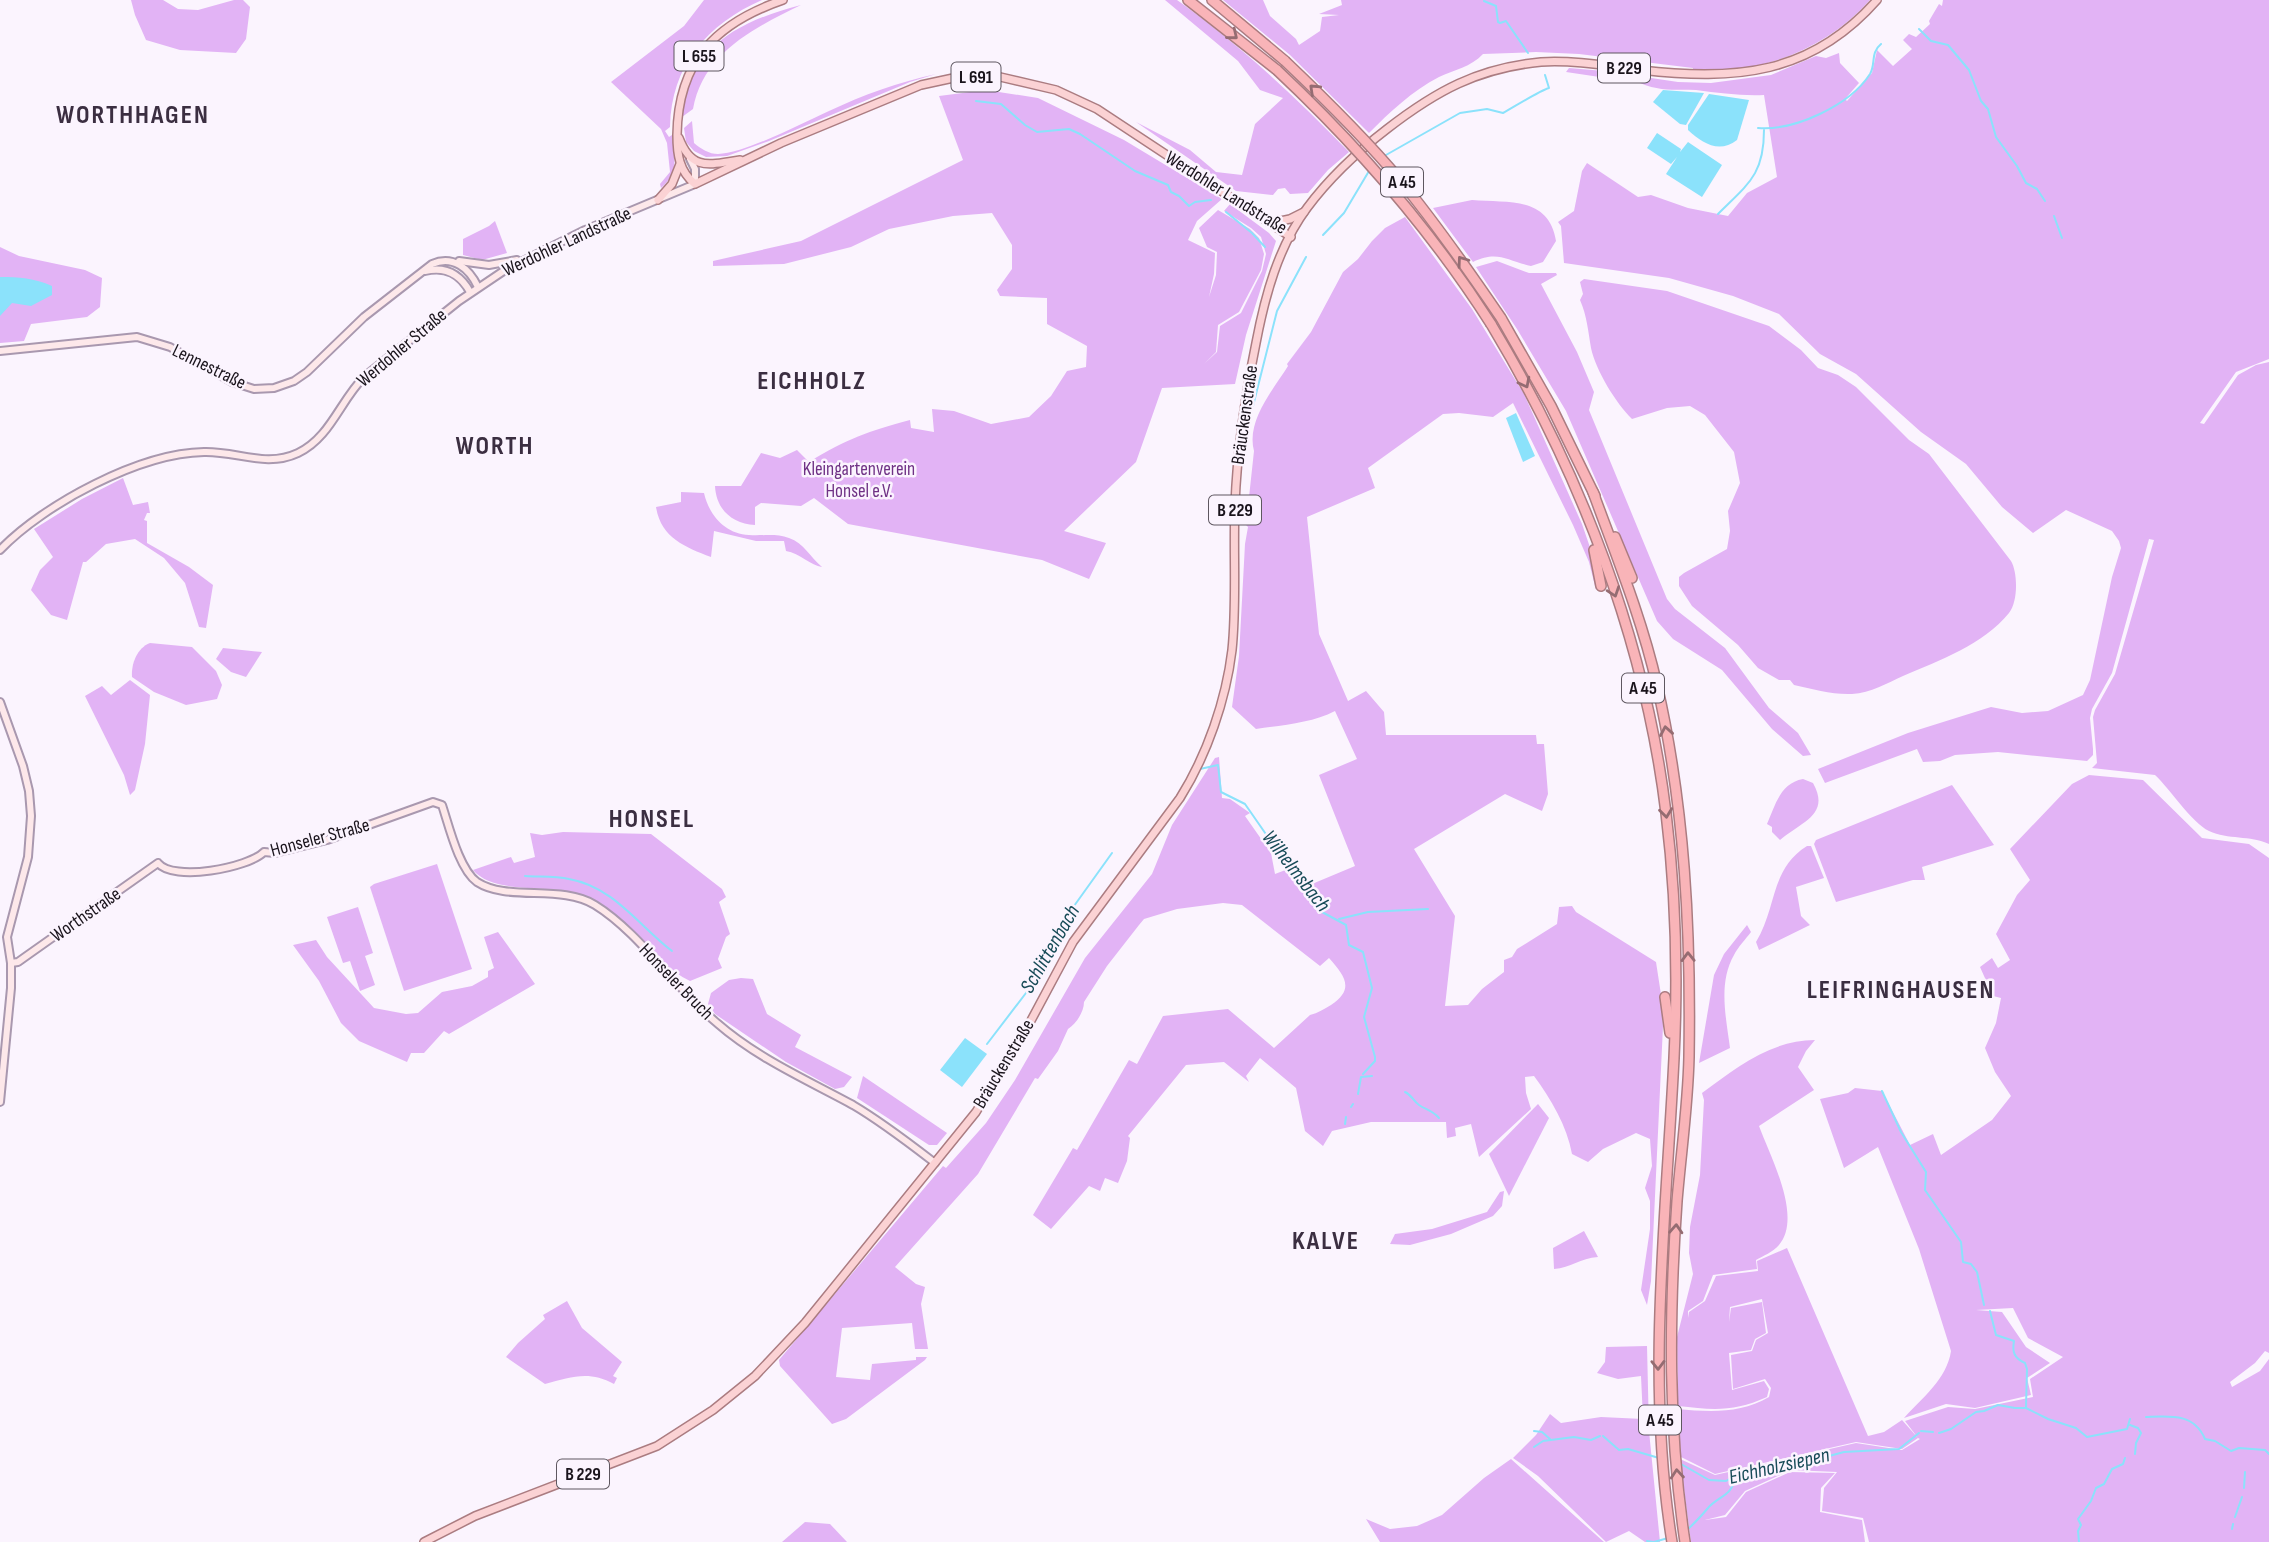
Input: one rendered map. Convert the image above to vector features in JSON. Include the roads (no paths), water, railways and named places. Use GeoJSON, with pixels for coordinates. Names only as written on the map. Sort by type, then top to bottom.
{"type":"FeatureCollection","features":[{"type":"Feature","properties":{"kind":"highway","name":"A 45"},"geometry":{"type":"LineString","coordinates":[[1188,0],[1277,70],[1312,104],[1393,191],[1445,255],[1516,365],[1581,498],[1626,625],[1648,706],[1660,773],[1674,892],[1674,1060],[1659,1297],[1658,1364],[1666,1508],[1672,1542]]}},
{"type":"Feature","properties":{"kind":"highway","name":"A 45"},"geometry":{"type":"LineString","coordinates":[[1212,0],[1284,61],[1359,133],[1400,180],[1464,262],[1501,318],[1551,406],[1593,492],[1645,642],[1657,683],[1671,759],[1686,883],[1689,1060],[1672,1297],[1670,1363],[1673,1431],[1685,1542]]}},
{"type":"Feature","properties":{"kind":"highway"},"geometry":{"type":"LineString","coordinates":[[1593,492],[1632,578]]}},
{"type":"Feature","properties":{"kind":"highway"},"geometry":{"type":"LineString","coordinates":[[1581,498],[1601,586]]}},
{"type":"Feature","properties":{"kind":"highway"},"geometry":{"type":"LineString","coordinates":[[1665,997],[1674,1060]]}},
{"type":"Feature","properties":{"kind":"highway"},"geometry":{"type":"LineString","coordinates":[[1689,1060],[1695,997]]}},
{"type":"Feature","properties":{"kind":"main road","name":"L 655"},"geometry":{"type":"LineString","coordinates":[[677,134],[682,92],[699,55],[736,21],[783,0]]}},
{"type":"Feature","properties":{"kind":"main road","name":"Werdohler Landstraße"},"geometry":{"type":"LineString","coordinates":[[695,184],[855,111],[920,85],[958,77],[996,76],[1056,90],[1097,109],[1291,237],[1305,211],[1326,184],[1369,143],[1429,98],[1471,78],[1498,69],[1544,62],[1577,62],[1711,76],[1757,71],[1803,57],[1831,41],[1877,0]]}},
{"type":"Feature","properties":{"kind":"main road"},"geometry":{"type":"LineString","coordinates":[[677,134],[690,159]]}},
{"type":"Feature","properties":{"kind":"main road"},"geometry":{"type":"LineString","coordinates":[[677,134],[680,163],[685,174],[695,184]]}},
{"type":"Feature","properties":{"kind":"main road","name":"L 691"},"geometry":{"type":"LineString","coordinates":[[690,159],[713,164],[751,158]]}},
{"type":"Feature","properties":{"kind":"main road"},"geometry":{"type":"LineString","coordinates":[[658,200],[672,184],[680,163]]}},
{"type":"Feature","properties":{"kind":"main road"},"geometry":{"type":"LineString","coordinates":[[1270,223],[1290,219],[1305,211]]}},
{"type":"Feature","properties":{"kind":"main road","name":"Bräuckenstraße"},"geometry":{"type":"LineString","coordinates":[[424,1542],[475,1516],[657,1446],[713,1410],[755,1376],[797,1332],[976,1112],[1007,1062],[1073,942],[1181,798],[1202,756],[1224,688],[1232,650],[1235,505],[1240,435],[1248,384],[1264,302],[1291,237]]}},
{"type":"Feature","properties":{"kind":"street"},"geometry":{"type":"LineString","coordinates":[[690,159],[695,169],[695,184]]}},
{"type":"Feature","properties":{"kind":"street","name":"L 691"},"geometry":{"type":"LineString","coordinates":[[658,200],[695,184]]}},
{"type":"Feature","properties":{"kind":"street","name":"Werdohler Landstraße"},"geometry":{"type":"LineString","coordinates":[[478,287],[526,259],[658,200]]}},
{"type":"Feature","properties":{"kind":"street"},"geometry":{"type":"LineString","coordinates":[[442,260],[489,265],[526,259]]}},
{"type":"Feature","properties":{"kind":"street"},"geometry":{"type":"LineString","coordinates":[[442,260],[463,267],[472,275],[478,287]]}},
{"type":"Feature","properties":{"kind":"street","name":"Lennestraße"},"geometry":{"type":"LineString","coordinates":[[0,351],[136,337],[170,347],[232,382],[254,388],[274,388],[294,381],[307,372],[364,317],[432,264],[442,260]]}},
{"type":"Feature","properties":{"kind":"street"},"geometry":{"type":"LineString","coordinates":[[420,273],[435,269],[450,271],[463,279],[470,292]]}},
{"type":"Feature","properties":{"kind":"street","name":"Werdohler Straße"},"geometry":{"type":"LineString","coordinates":[[0,550],[30,524],[61,503],[123,471],[156,459],[173,454],[208,451],[275,460],[300,452],[323,435],[351,391],[364,377],[478,287]]}},
{"type":"Feature","properties":{"kind":"street"},"geometry":{"type":"LineString","coordinates":[[0,702],[23,766],[31,816],[28,857],[7,937],[11,963],[11,995],[0,1102]]}},
{"type":"Feature","properties":{"kind":"street","name":"Honseler Straße"},"geometry":{"type":"LineString","coordinates":[[158,863],[163,869],[171,871],[212,870],[257,858],[264,852],[275,853],[327,840],[433,803],[442,805]]}},
{"type":"Feature","properties":{"kind":"street","name":"Honseler Bruch"},"geometry":{"type":"LineString","coordinates":[[442,805],[464,866],[477,882],[503,890],[574,897],[595,905],[616,920],[693,1001],[732,1035],[768,1059],[866,1113],[935,1163]]}},
{"type":"Feature","properties":{"kind":"street","name":"Worthstraße"},"geometry":{"type":"LineString","coordinates":[[11,963],[18,962],[158,863]]}},
{"type":"Feature","properties":{"kind":"water"},"geometry":{"type":"Polygon","coordinates":[[[1663,90],[1704,93],[1686,125],[1680,124],[1653,102],[1663,90]]]}},
{"type":"Feature","properties":{"kind":"water"},"geometry":{"type":"Polygon","coordinates":[[[1709,94],[1749,100],[1737,140],[1730,144],[1711,145],[1688,130],[1688,125],[1709,94]]]}},
{"type":"Feature","properties":{"kind":"water"},"geometry":{"type":"Polygon","coordinates":[[[1657,133],[1681,149],[1680,152],[1688,142],[1722,165],[1702,197],[1666,174],[1677,157],[1671,164],[1647,148],[1657,133]]]}},
{"type":"Feature","properties":{"kind":"water"},"geometry":{"type":"Polygon","coordinates":[[[0,277],[26,278],[45,283],[52,286],[52,295],[31,306],[12,303],[0,316],[0,277]]]}},
{"type":"Feature","properties":{"kind":"water"},"geometry":{"type":"Polygon","coordinates":[[[1516,413],[1535,456],[1523,462],[1506,418],[1516,413]]]}},
{"type":"Feature","properties":{"kind":"water"},"geometry":{"type":"Polygon","coordinates":[[[965,1038],[987,1054],[962,1087],[940,1070],[965,1038]]]}},
{"type":"Feature","properties":{"kind":"waterway"},"geometry":{"type":"LineString","coordinates":[[1484,1],[1496,6],[1498,22],[1506,21],[1528,53]]}},
{"type":"Feature","properties":{"kind":"waterway"},"geometry":{"type":"LineString","coordinates":[[1919,29],[1931,41],[1948,45],[1969,70],[1981,101],[1988,109],[1996,137],[2026,183],[2037,189],[2045,201]]}},
{"type":"Feature","properties":{"kind":"waterway","name":"Schlittenbach"},"geometry":{"type":"LineString","coordinates":[[1758,128],[1788,125],[1836,106],[1870,74],[1875,51],[1881,44]]}},
{"type":"Feature","properties":{"kind":"waterway","name":"Schlittenbach"},"geometry":{"type":"LineString","coordinates":[[1386,155],[1460,113],[1487,109],[1503,113],[1549,88],[1545,75]]}},
{"type":"Feature","properties":{"kind":"waterway"},"geometry":{"type":"LineString","coordinates":[[976,101],[1001,104],[1037,132],[1069,129],[1080,134],[1135,171],[1168,185],[1171,192],[1189,206],[1195,202],[1211,200]]}},
{"type":"Feature","properties":{"kind":"waterway"},"geometry":{"type":"LineString","coordinates":[[1718,214],[1752,178],[1761,158],[1764,130]]}},
{"type":"Feature","properties":{"kind":"waterway","name":"Schlittenbach"},"geometry":{"type":"LineString","coordinates":[[1323,235],[1344,213],[1369,171]]}},
{"type":"Feature","properties":{"kind":"waterway"},"geometry":{"type":"LineString","coordinates":[[1226,212],[1265,247]]}},
{"type":"Feature","properties":{"kind":"waterway"},"geometry":{"type":"LineString","coordinates":[[2054,216],[2062,238]]}},
{"type":"Feature","properties":{"kind":"waterway","name":"Schlittenbach"},"geometry":{"type":"LineString","coordinates":[[1253,406],[1277,311],[1306,257]]}},
{"type":"Feature","properties":{"kind":"waterway","name":"Wilhelmsbach"},"geometry":{"type":"LineString","coordinates":[[1200,769],[1218,765],[1221,792],[1245,804],[1289,862],[1300,883],[1318,895],[1322,912],[1346,925],[1349,945],[1363,952],[1372,988],[1364,1017],[1375,1057],[1375,1061],[1363,1074]]}},
{"type":"Feature","properties":{"kind":"waterway","name":"Schlittenbach"},"geometry":{"type":"LineString","coordinates":[[987,1044],[1029,989],[1034,973],[1069,913],[1112,853]]}},
{"type":"Feature","properties":{"kind":"waterway"},"geometry":{"type":"LineString","coordinates":[[525,876],[569,879],[599,890],[625,908],[672,951]]}},
{"type":"Feature","properties":{"kind":"waterway"},"geometry":{"type":"LineString","coordinates":[[1339,919],[1368,912],[1428,909]]}},
{"type":"Feature","properties":{"kind":"waterway","name":"Wilhelmsbach"},"geometry":{"type":"LineString","coordinates":[[1358,1094],[1361,1077],[1372,1076]]}},
{"type":"Feature","properties":{"kind":"waterway"},"geometry":{"type":"LineString","coordinates":[[1882,1091],[1901,1132],[1926,1172],[1925,1190],[1961,1242],[1963,1262],[1971,1264],[1977,1272],[1984,1305]]}},
{"type":"Feature","properties":{"kind":"waterway"},"geometry":{"type":"LineString","coordinates":[[1405,1092],[1439,1118]]}},
{"type":"Feature","properties":{"kind":"waterway","name":"Wilhelmsbach"},"geometry":{"type":"LineString","coordinates":[[1345,1124],[1346,1117]]}},
{"type":"Feature","properties":{"kind":"waterway"},"geometry":{"type":"LineString","coordinates":[[1990,1311],[1996,1335],[2014,1341],[2015,1354],[2025,1363],[2026,1407]]}},
{"type":"Feature","properties":{"kind":"waterway","name":"Eichholzsiepen"},"geometry":{"type":"LineString","coordinates":[[1939,1433],[1951,1429],[1976,1412],[1998,1405],[2026,1408],[2076,1428],[2087,1437],[2127,1429],[2130,1419]]}},
{"type":"Feature","properties":{"kind":"waterway","name":"Eichholzsiepen"},"geometry":{"type":"LineString","coordinates":[[2146,1417],[2164,1416],[2188,1420],[2195,1424],[2205,1439],[2215,1441],[2231,1451],[2239,1448],[2265,1450],[2269,1454]]}},
{"type":"Feature","properties":{"kind":"waterway"},"geometry":{"type":"LineString","coordinates":[[2130,1425],[2138,1428],[2141,1433],[2135,1454]]}},
{"type":"Feature","properties":{"kind":"waterway"},"geometry":{"type":"LineString","coordinates":[[1534,1431],[1542,1432],[1550,1439]]}},
{"type":"Feature","properties":{"kind":"waterway","name":"Eichholzsiepen"},"geometry":{"type":"LineString","coordinates":[[1921,1431],[1933,1432]]}},
{"type":"Feature","properties":{"kind":"waterway","name":"Eichholzsiepen"},"geometry":{"type":"LineString","coordinates":[[1681,1464],[1709,1480],[1726,1481],[1742,1472],[1803,1463],[1844,1452],[1899,1449],[1919,1433]]}},
{"type":"Feature","properties":{"kind":"waterway","name":"Eichholzsiepen"},"geometry":{"type":"LineString","coordinates":[[1534,1447],[1543,1441],[1574,1437],[1591,1440],[1600,1436]]}},
{"type":"Feature","properties":{"kind":"waterway","name":"Eichholzsiepen"},"geometry":{"type":"LineString","coordinates":[[1603,1436],[1619,1450],[1628,1449],[1659,1458]]}},
{"type":"Feature","properties":{"kind":"waterway"},"geometry":{"type":"LineString","coordinates":[[2079,1542],[2078,1531],[2081,1525],[2078,1519],[2091,1501],[2096,1488],[2104,1484],[2112,1469],[2123,1464],[2125,1458]]}},
{"type":"Feature","properties":{"kind":"waterway"},"geometry":{"type":"LineString","coordinates":[[2244,1488],[2245,1472]]}},
{"type":"Feature","properties":{"kind":"waterway"},"geometry":{"type":"LineString","coordinates":[[1688,1529],[1728,1492],[1734,1478]]}},
{"type":"Feature","properties":{"kind":"waterway"},"geometry":{"type":"LineString","coordinates":[[2235,1517],[2242,1497]]}},
{"type":"Feature","properties":{"kind":"waterway"},"geometry":{"type":"LineString","coordinates":[[2232,1529],[2233,1524]]}},
{"type":"Feature","properties":{"kind":"waterway"},"geometry":{"type":"LineString","coordinates":[[1654,1542],[1668,1538]]}},
{"type":"Feature","properties":{"kind":"waterway"},"geometry":{"type":"LineString","coordinates":[[1647,1541],[1653,1542]]}},
{"type":"Feature","properties":{"kind":"district","name":"WORTHHAGEN"},"geometry":{"type":"Point","coordinates":[133,115]}},
{"type":"Feature","properties":{"kind":"district","name":"EICHHOLZ"},"geometry":{"type":"Point","coordinates":[812,381]}},
{"type":"Feature","properties":{"kind":"district","name":"WORTH"},"geometry":{"type":"Point","coordinates":[495,446]}},
{"type":"Feature","properties":{"kind":"district","name":"HONSEL"},"geometry":{"type":"Point","coordinates":[652,819]}},
{"type":"Feature","properties":{"kind":"district","name":"LEIFRINGHAUSEN"},"geometry":{"type":"Point","coordinates":[1901,990]}},
{"type":"Feature","properties":{"kind":"district","name":"KALVE"},"geometry":{"type":"Point","coordinates":[1326,1241]}},
{"type":"Feature","properties":{"kind":"park label","name":"Kleingartenverein Honsel e.V."},"geometry":{"type":"Point","coordinates":[859,480]}}]}
